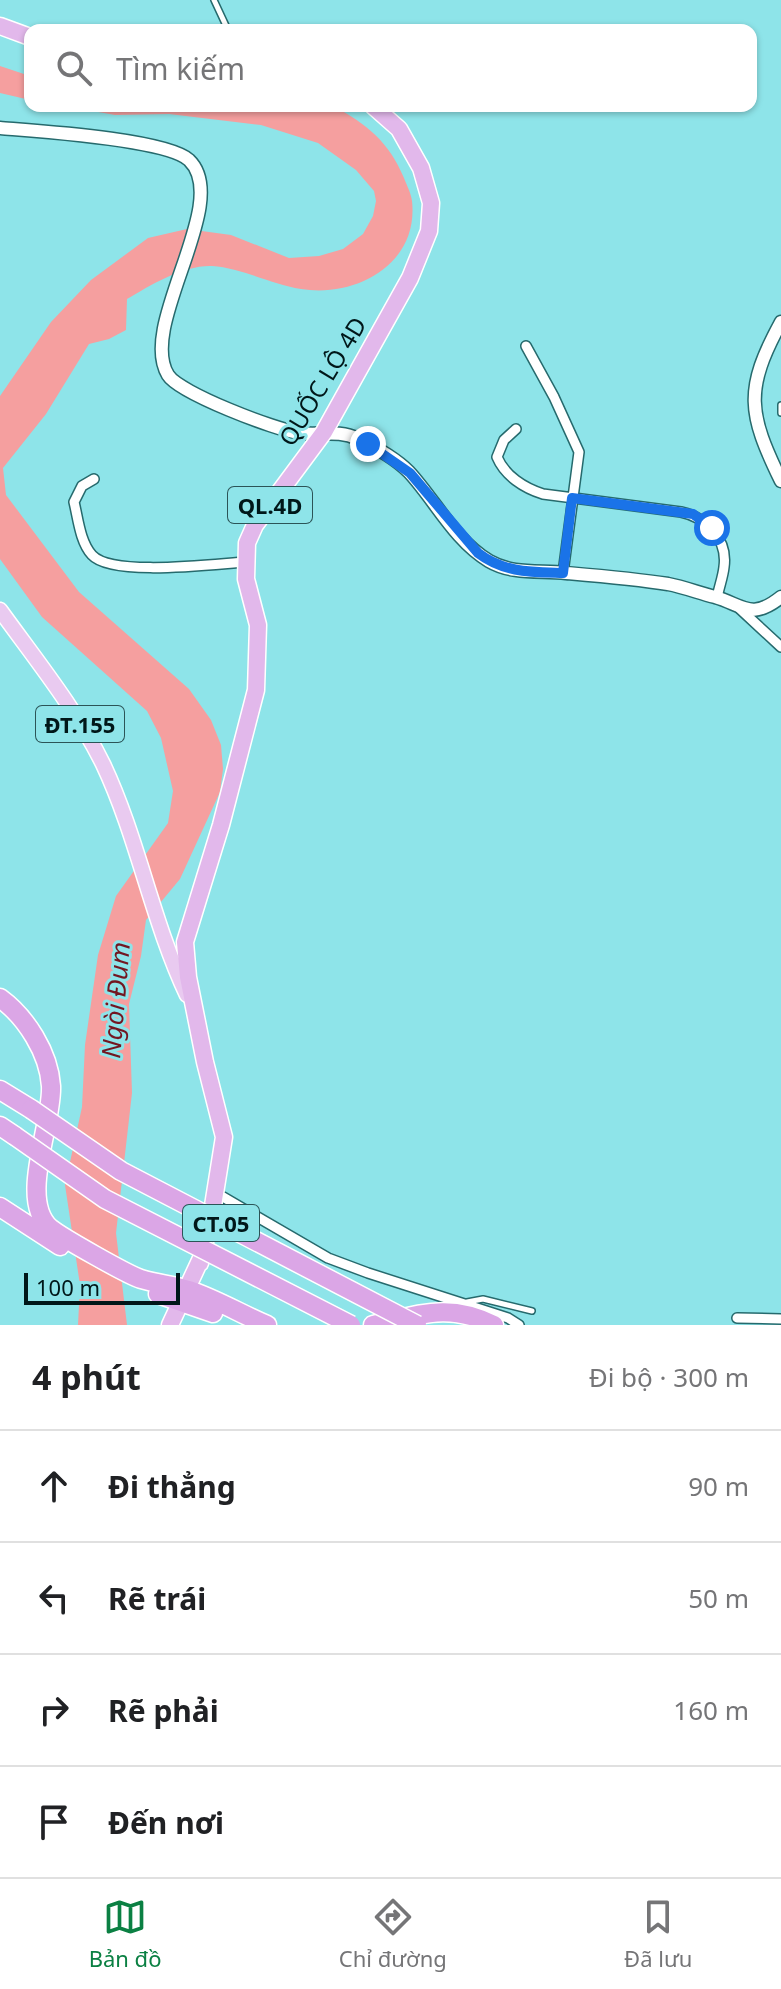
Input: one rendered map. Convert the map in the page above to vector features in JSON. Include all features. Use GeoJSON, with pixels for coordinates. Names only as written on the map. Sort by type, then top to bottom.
{"type":"FeatureCollection","features":[{"type":"Feature","properties":{"kind":"highway"},"geometry":{"type":"LineString","coordinates":[[0,26],[24,35]]}},
{"type":"Feature","properties":{"kind":"highway","name":"QUỐC LỘ 4D"},"geometry":{"type":"LineString","coordinates":[[170,1325],[200,1263],[219,1197],[229,1177],[235,1138],[216,1063],[198,1017],[188,977],[185,942],[221,825],[256,690],[258,625],[246,579],[247,543],[255,525],[324,432],[410,278],[429,231],[431,203],[421,168],[399,129],[380,112]]}},
{"type":"Feature","properties":{"kind":"highway"},"geometry":{"type":"LineString","coordinates":[[0,998],[28,1027],[39,1044],[51,1082],[37,1186],[37,1202],[47,1232]]}},
{"type":"Feature","properties":{"kind":"highway","name":"CT.05"},"geometry":{"type":"LineString","coordinates":[[0,1090],[121,1171],[417,1325]]}},
{"type":"Feature","properties":{"kind":"highway","name":"CT.05"},"geometry":{"type":"LineString","coordinates":[[8,1131],[105,1199],[351,1325]]}},
{"type":"Feature","properties":{"kind":"highway"},"geometry":{"type":"LineString","coordinates":[[0,1207],[137,1282],[267,1325]]}},
{"type":"Feature","properties":{"kind":"highway"},"geometry":{"type":"LineString","coordinates":[[186,1296],[242,1325]]}},
{"type":"Feature","properties":{"kind":"highway"},"geometry":{"type":"LineString","coordinates":[[373,1325],[429,1312],[451,1311],[469,1314],[494,1325]]}},
{"type":"Feature","properties":{"kind":"main road","name":"ĐT.155"},"geometry":{"type":"LineString","coordinates":[[0,610],[74,713],[113,788],[136,850],[159,929],[198,1017]]}},
{"type":"Feature","properties":{"kind":"main road"},"geometry":{"type":"LineString","coordinates":[[169,954],[186,949]]}},
{"type":"Feature","properties":{"kind":"street"},"geometry":{"type":"LineString","coordinates":[[0,128],[146,145],[182,155],[194,165],[201,194],[163,349],[164,366],[172,379],[200,396],[271,425],[304,434],[324,432],[355,437],[403,466],[467,541],[490,562],[519,571],[667,584],[717,598],[740,609],[777,644]]}},
{"type":"Feature","properties":{"kind":"street"},"geometry":{"type":"LineString","coordinates":[[780,324],[757,371],[754,404],[759,433],[781,481]]}},
{"type":"Feature","properties":{"kind":"street"},"geometry":{"type":"LineString","coordinates":[[526,346],[578,447],[579,459],[563,573]]}},
{"type":"Feature","properties":{"kind":"street"},"geometry":{"type":"LineString","coordinates":[[516,429],[500,447],[497,457],[519,483],[532,490],[693,514],[707,523],[723,553],[724,566],[717,598]]}},
{"type":"Feature","properties":{"kind":"street"},"geometry":{"type":"LineString","coordinates":[[94,479],[82,486],[74,502],[89,551],[102,562],[115,566],[156,567],[245,562]]}},
{"type":"Feature","properties":{"kind":"street"},"geometry":{"type":"LineString","coordinates":[[740,609],[763,608],[781,597]]}},
{"type":"Feature","properties":{"kind":"street"},"geometry":{"type":"LineString","coordinates":[[219,1197],[328,1258],[508,1318],[519,1325]]}},
{"type":"Feature","properties":{"kind":"street"},"geometry":{"type":"LineString","coordinates":[[737,1318],[781,1319]]}},
{"type":"Feature","properties":{"kind":"lane"},"geometry":{"type":"LineString","coordinates":[[214,0],[225,24]]}},
{"type":"Feature","properties":{"kind":"lane"},"geometry":{"type":"LineString","coordinates":[[781,405],[781,413]]}},
{"type":"Feature","properties":{"kind":"lane"},"geometry":{"type":"LineString","coordinates":[[777,644],[781,633]]}},
{"type":"Feature","properties":{"kind":"lane"},"geometry":{"type":"LineString","coordinates":[[458,1303],[483,1299],[532,1311]]}},
{"type":"Feature","properties":{"kind":"water"},"geometry":{"type":"Polygon","coordinates":[[[0,66],[24,74],[24,99],[0,93],[0,66]]]}},
{"type":"Feature","properties":{"kind":"water","name":"Ngòi Đum"},"geometry":{"type":"Polygon","coordinates":[[[98,112],[343,112],[384,144],[398,165],[412,201],[411,223],[405,243],[380,272],[362,282],[343,288],[301,289],[212,266],[190,269],[168,277],[127,299],[126,330],[109,339],[89,344],[46,414],[3,468],[6,495],[79,592],[189,689],[211,720],[221,745],[223,769],[220,792],[180,879],[146,920],[129,1004],[132,1093],[116,1233],[127,1325],[78,1325],[80,1285],[65,1185],[82,1107],[85,1045],[98,955],[116,896],[168,823],[173,791],[161,738],[147,711],[42,617],[0,559],[0,396],[51,322],[91,280],[148,238],[187,229],[231,235],[289,258],[319,256],[343,249],[363,234],[373,216],[376,201],[374,191],[356,170],[318,143],[261,125],[169,114],[115,115],[98,112]]]}},
{"type":"Feature","properties":{"kind":"route"},"geometry":{"type":"LineString","coordinates":[[368,444],[403,466],[478,553],[510,570],[563,573],[572,498],[693,514],[712,528]]}}]}
